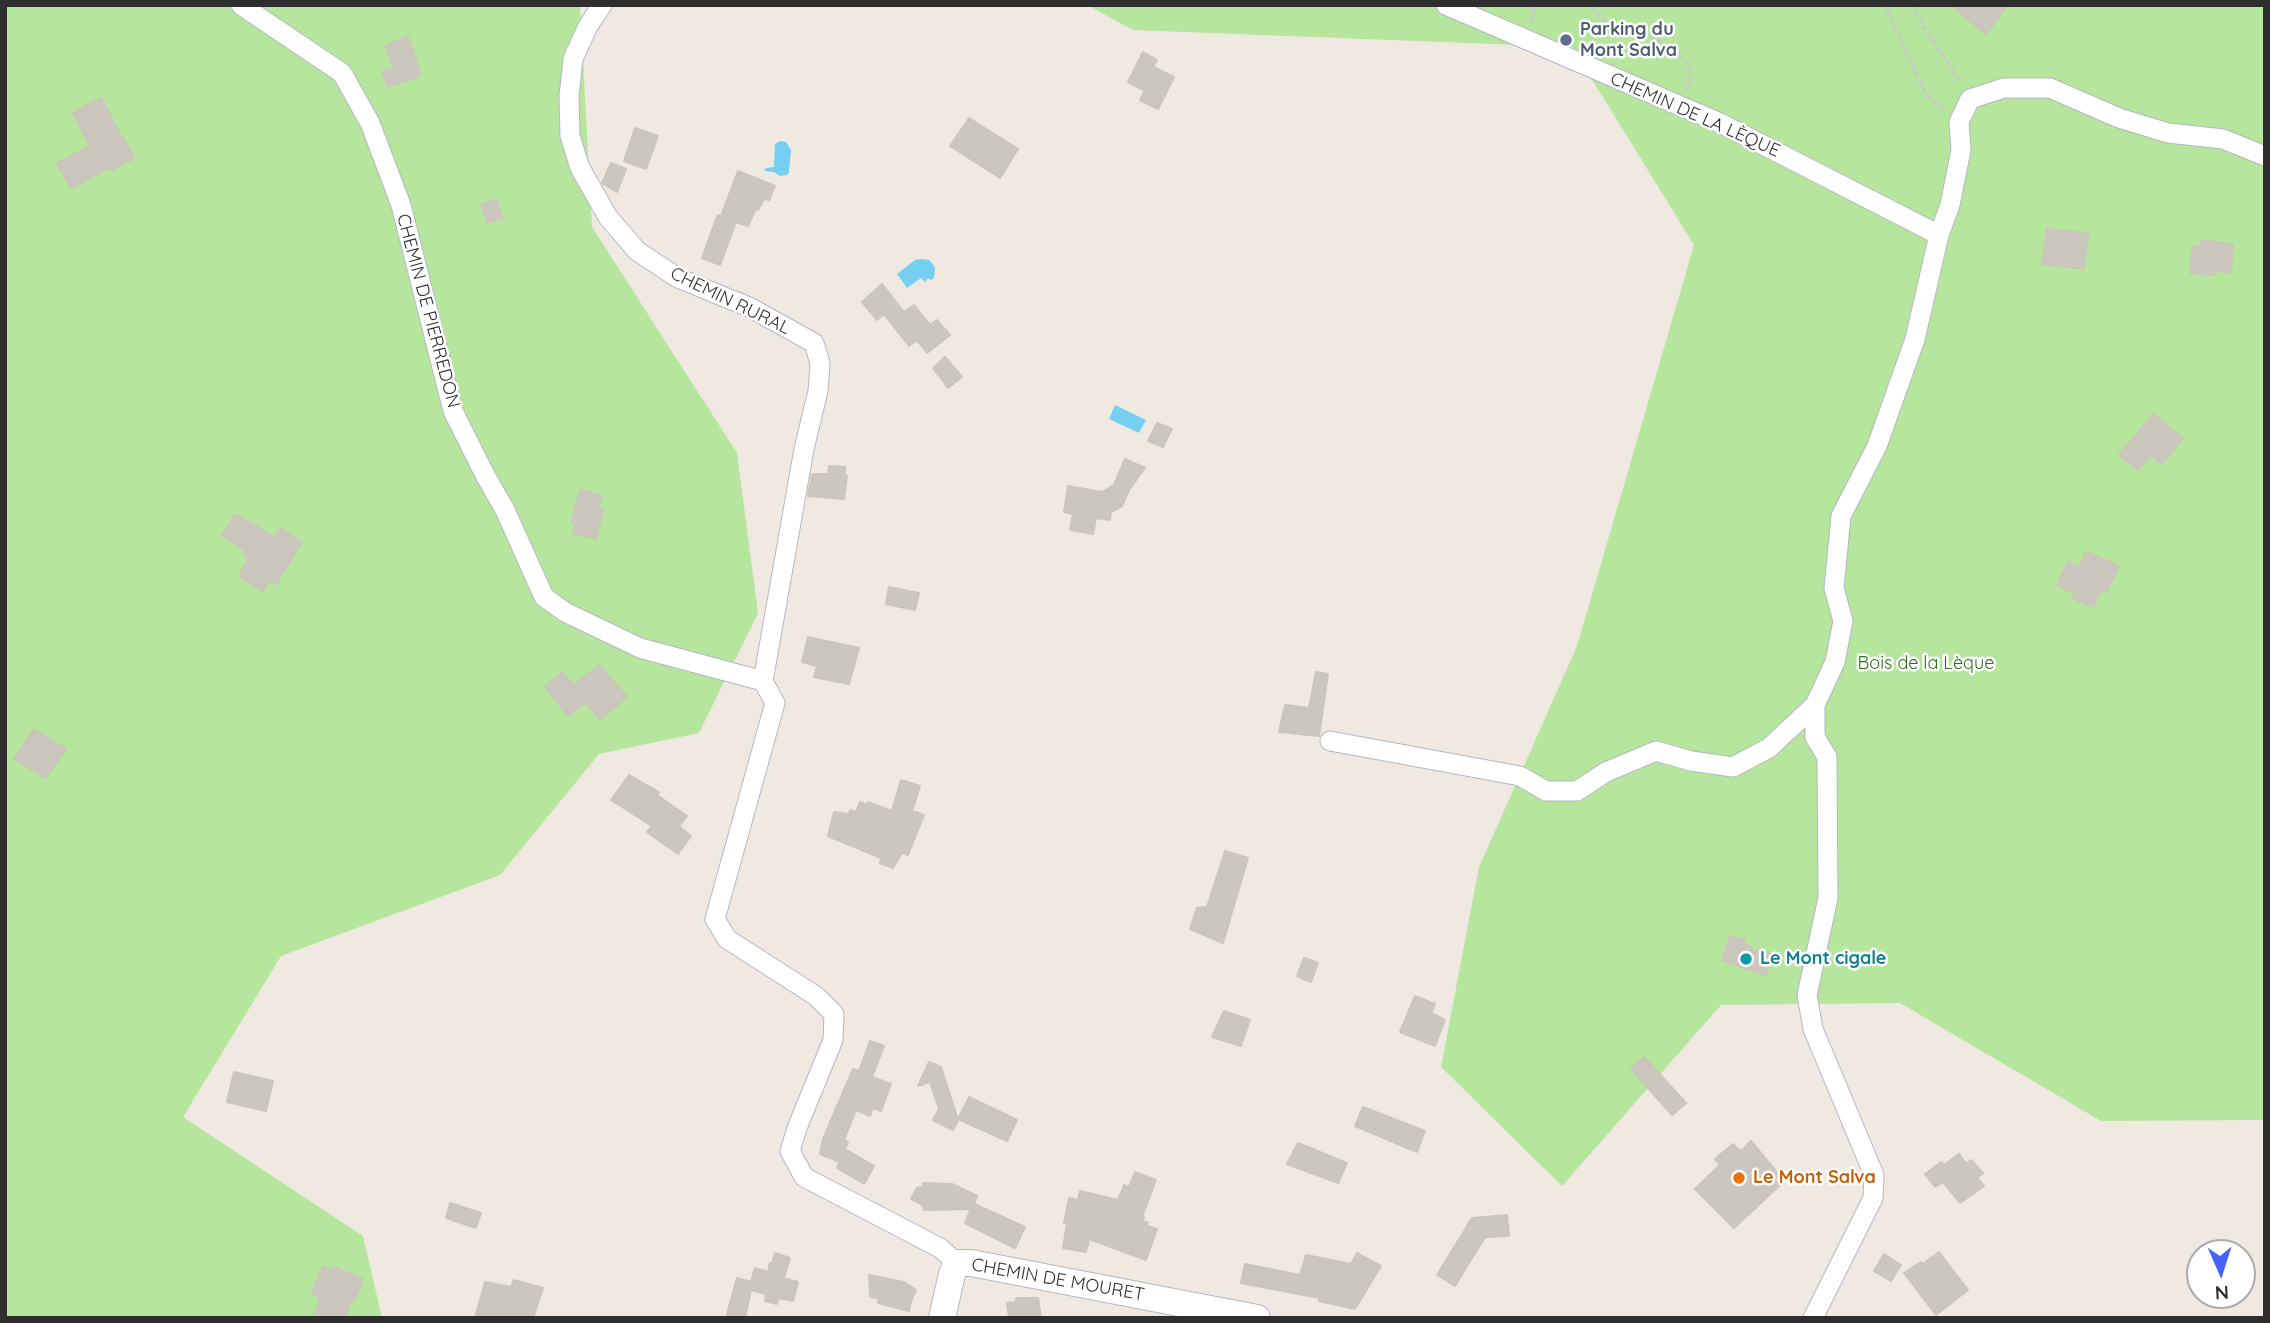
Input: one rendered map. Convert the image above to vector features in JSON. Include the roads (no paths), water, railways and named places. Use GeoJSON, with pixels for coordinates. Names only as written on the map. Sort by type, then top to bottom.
{"type":"FeatureCollection","features":[{"type":"Feature","properties":{"kind":"street","name":"CHEMIN DE PIERREDON"},"geometry":{"type":"LineString","coordinates":[[241,5],[342,73],[370,123],[401,205],[453,411],[505,510],[544,597],[565,612],[640,648],[763,681]]}},
{"type":"Feature","properties":{"kind":"street"},"geometry":{"type":"LineString","coordinates":[[582,5],[588,26]]}},
{"type":"Feature","properties":{"kind":"street","name":"CHEMIN RURAL"},"geometry":{"type":"LineString","coordinates":[[602,5],[588,26],[573,59],[569,96],[570,136],[580,168],[608,217],[637,251],[678,278],[749,307],[814,344],[820,363],[818,391],[804,449],[763,681]]}},
{"type":"Feature","properties":{"kind":"street","name":"CHEMIN DE LA LÈQUE"},"geometry":{"type":"LineString","coordinates":[[1446,5],[1720,123],[1939,235]]}},
{"type":"Feature","properties":{"kind":"street"},"geometry":{"type":"LineString","coordinates":[[1330,741],[1520,776],[1546,791],[1577,791],[1606,772],[1656,751],[1691,761],[1733,767],[1769,748],[1815,705],[1835,662],[1843,621],[1834,588],[1841,516],[1877,446],[1915,339],[1939,235],[1950,205],[1961,150],[1959,122],[1970,99],[2004,88],[2050,88],[2119,118],[2168,133],[2223,139],[2265,156]]}},
{"type":"Feature","properties":{"kind":"street"},"geometry":{"type":"LineString","coordinates":[[763,681],[775,703],[715,919],[727,939],[816,996],[834,1014],[833,1040],[790,1151],[804,1177],[940,1248],[957,1263]]}},
{"type":"Feature","properties":{"kind":"street"},"geometry":{"type":"LineString","coordinates":[[1813,1318],[1872,1198],[1874,1175],[1813,1029],[1807,995],[1828,898],[1827,757],[1815,737],[1815,705]]}},
{"type":"Feature","properties":{"kind":"street","name":"CHEMIN DE MOURET"},"geometry":{"type":"LineString","coordinates":[[942,1318],[957,1263],[971,1263],[1257,1318]]}},
{"type":"Feature","properties":{"kind":"water"},"geometry":{"type":"Polygon","coordinates":[[[786,142],[791,150],[789,172],[780,176],[765,171],[766,168],[774,167],[775,144],[786,142]]]}},
{"type":"Feature","properties":{"kind":"water"},"geometry":{"type":"Polygon","coordinates":[[[915,260],[929,260],[935,267],[934,278],[928,278],[925,282],[921,278],[907,288],[897,274],[915,260]]]}},
{"type":"Feature","properties":{"kind":"water"},"geometry":{"type":"Polygon","coordinates":[[[1115,405],[1146,420],[1139,433],[1109,419],[1115,405]]]}},
{"type":"Feature","properties":{"kind":"place","name":"Parking du Mont Salva"},"geometry":{"type":"Point","coordinates":[1566,40]}},
{"type":"Feature","properties":{"kind":"place","name":"Le Mont cigale"},"geometry":{"type":"Point","coordinates":[1746,959]}},
{"type":"Feature","properties":{"kind":"place","name":"Le Mont Salva"},"geometry":{"type":"Point","coordinates":[1739,1178]}},
{"type":"Feature","properties":{"kind":"park label","name":"Bois de la Lèque"},"geometry":{"type":"Point","coordinates":[1926,664]}}]}
